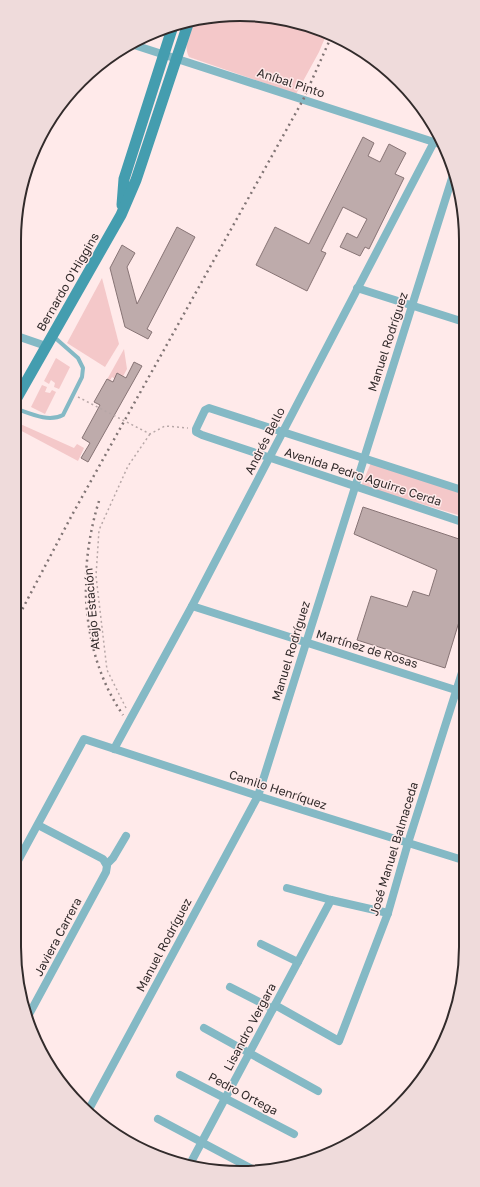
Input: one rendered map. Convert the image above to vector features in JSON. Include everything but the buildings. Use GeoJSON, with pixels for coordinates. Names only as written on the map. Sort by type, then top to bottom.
{"type":"FeatureCollection","features":[{"type":"Feature","properties":{"kind":"main road","name":"Bernardo O'Higgins"},"geometry":{"type":"LineString","coordinates":[[21,391],[121,215],[136,180],[187,27]]}},
{"type":"Feature","properties":{"kind":"main road","name":"Bernardo O'Higgins"},"geometry":{"type":"LineString","coordinates":[[121,215],[124,179],[171,33]]}},
{"type":"Feature","properties":{"kind":"street","name":"Aníbal Pinto"},"geometry":{"type":"LineString","coordinates":[[138,46],[434,142]]}},
{"type":"Feature","properties":{"kind":"street","name":"Andrés Bello"},"geometry":{"type":"LineString","coordinates":[[114,749],[192,606],[434,142]]}},
{"type":"Feature","properties":{"kind":"street","name":"Manuel Rodríguez"},"geometry":{"type":"LineString","coordinates":[[90,1107],[258,796],[451,181]]}},
{"type":"Feature","properties":{"kind":"street"},"geometry":{"type":"LineString","coordinates":[[357,288],[459,320]]}},
{"type":"Feature","properties":{"kind":"street"},"geometry":{"type":"LineString","coordinates":[[21,337],[46,346]]}},
{"type":"Feature","properties":{"kind":"street","name":"Avenida Pedro Aguirre Cerda"},"geometry":{"type":"LineString","coordinates":[[459,489],[209,408],[205,410],[196,429],[196,432],[202,435],[459,521]]}},
{"type":"Feature","properties":{"kind":"street","name":"Martínez de Rosas"},"geometry":{"type":"LineString","coordinates":[[192,606],[457,690]]}},
{"type":"Feature","properties":{"kind":"street","name":"José Manuel Balmaceda"},"geometry":{"type":"LineString","coordinates":[[274,1007],[339,1040],[388,913],[408,843],[459,683]]}},
{"type":"Feature","properties":{"kind":"street","name":"Camilo Henríquez"},"geometry":{"type":"LineString","coordinates":[[38,825],[84,739],[258,796],[459,859]]}},
{"type":"Feature","properties":{"kind":"street"},"geometry":{"type":"LineString","coordinates":[[21,855],[38,825],[103,859],[107,864]]}},
{"type":"Feature","properties":{"kind":"street","name":"Javiera Carrera"},"geometry":{"type":"LineString","coordinates":[[31,1011],[106,872],[107,864],[113,858],[126,836]]}},
{"type":"Feature","properties":{"kind":"street"},"geometry":{"type":"LineString","coordinates":[[287,888],[388,913]]}},
{"type":"Feature","properties":{"kind":"street","name":"Lisandro Vergara"},"geometry":{"type":"LineString","coordinates":[[192,1161],[332,900]]}},
{"type":"Feature","properties":{"kind":"street"},"geometry":{"type":"LineString","coordinates":[[261,944],[298,962]]}},
{"type":"Feature","properties":{"kind":"street"},"geometry":{"type":"LineString","coordinates":[[230,987],[274,1007]]}},
{"type":"Feature","properties":{"kind":"street"},"geometry":{"type":"LineString","coordinates":[[204,1028],[318,1091]]}},
{"type":"Feature","properties":{"kind":"street","name":"Pedro Ortega"},"geometry":{"type":"LineString","coordinates":[[180,1075],[294,1134]]}},
{"type":"Feature","properties":{"kind":"street"},"geometry":{"type":"LineString","coordinates":[[158,1119],[247,1166]]}},
{"type":"Feature","properties":{"kind":"lane"},"geometry":{"type":"LineString","coordinates":[[21,410],[47,418],[55,418],[63,415],[83,373],[82,365],[78,358],[52,335]]}},
{"type":"Feature","properties":{"kind":"path"},"geometry":{"type":"LineString","coordinates":[[73,395],[150,434],[165,426],[196,429]]}},
{"type":"Feature","properties":{"kind":"path","name":"Atajo Estación"},"geometry":{"type":"LineString","coordinates":[[131,718],[107,670],[96,576],[99,530],[128,466],[150,434]]}},
{"type":"Feature","properties":{"kind":"shaded area"},"geometry":{"type":"Polygon","coordinates":[[[226,21],[254,21],[297,28],[325,38],[296,94],[189,57],[187,53],[188,36],[191,26],[226,21]]]}},
{"type":"Feature","properties":{"kind":"shaded area"},"geometry":{"type":"Polygon","coordinates":[[[102,278],[119,344],[105,367],[67,343],[102,278]]]}},
{"type":"Feature","properties":{"kind":"shaded area"},"geometry":{"type":"Polygon","coordinates":[[[124,349],[127,369],[120,382],[112,377],[106,387],[104,385],[124,349]]]}},
{"type":"Feature","properties":{"kind":"shaded area"},"geometry":{"type":"Polygon","coordinates":[[[56,358],[70,367],[59,389],[54,387],[55,383],[51,380],[49,384],[44,381],[56,358]]]}},
{"type":"Feature","properties":{"kind":"shaded area"},"geometry":{"type":"Polygon","coordinates":[[[42,385],[47,387],[45,392],[50,393],[52,390],[56,392],[45,414],[31,407],[42,385]]]}},
{"type":"Feature","properties":{"kind":"shaded area"},"geometry":{"type":"Polygon","coordinates":[[[21,424],[74,448],[77,444],[84,448],[78,461],[21,431],[21,424]]]}},
{"type":"Feature","properties":{"kind":"shaded area"},"geometry":{"type":"Polygon","coordinates":[[[371,463],[459,492],[459,515],[361,486],[371,463]]]}},
{"type":"Feature","properties":{"kind":"railway"},"geometry":{"type":"LineString","coordinates":[[21,612],[72,515],[303,100],[330,41]]}},
{"type":"Feature","properties":{"kind":"railway"},"geometry":{"type":"LineString","coordinates":[[99,501],[92,528],[88,555],[86,583],[87,611],[91,639],[98,666],[109,691],[123,715]]}}]}
